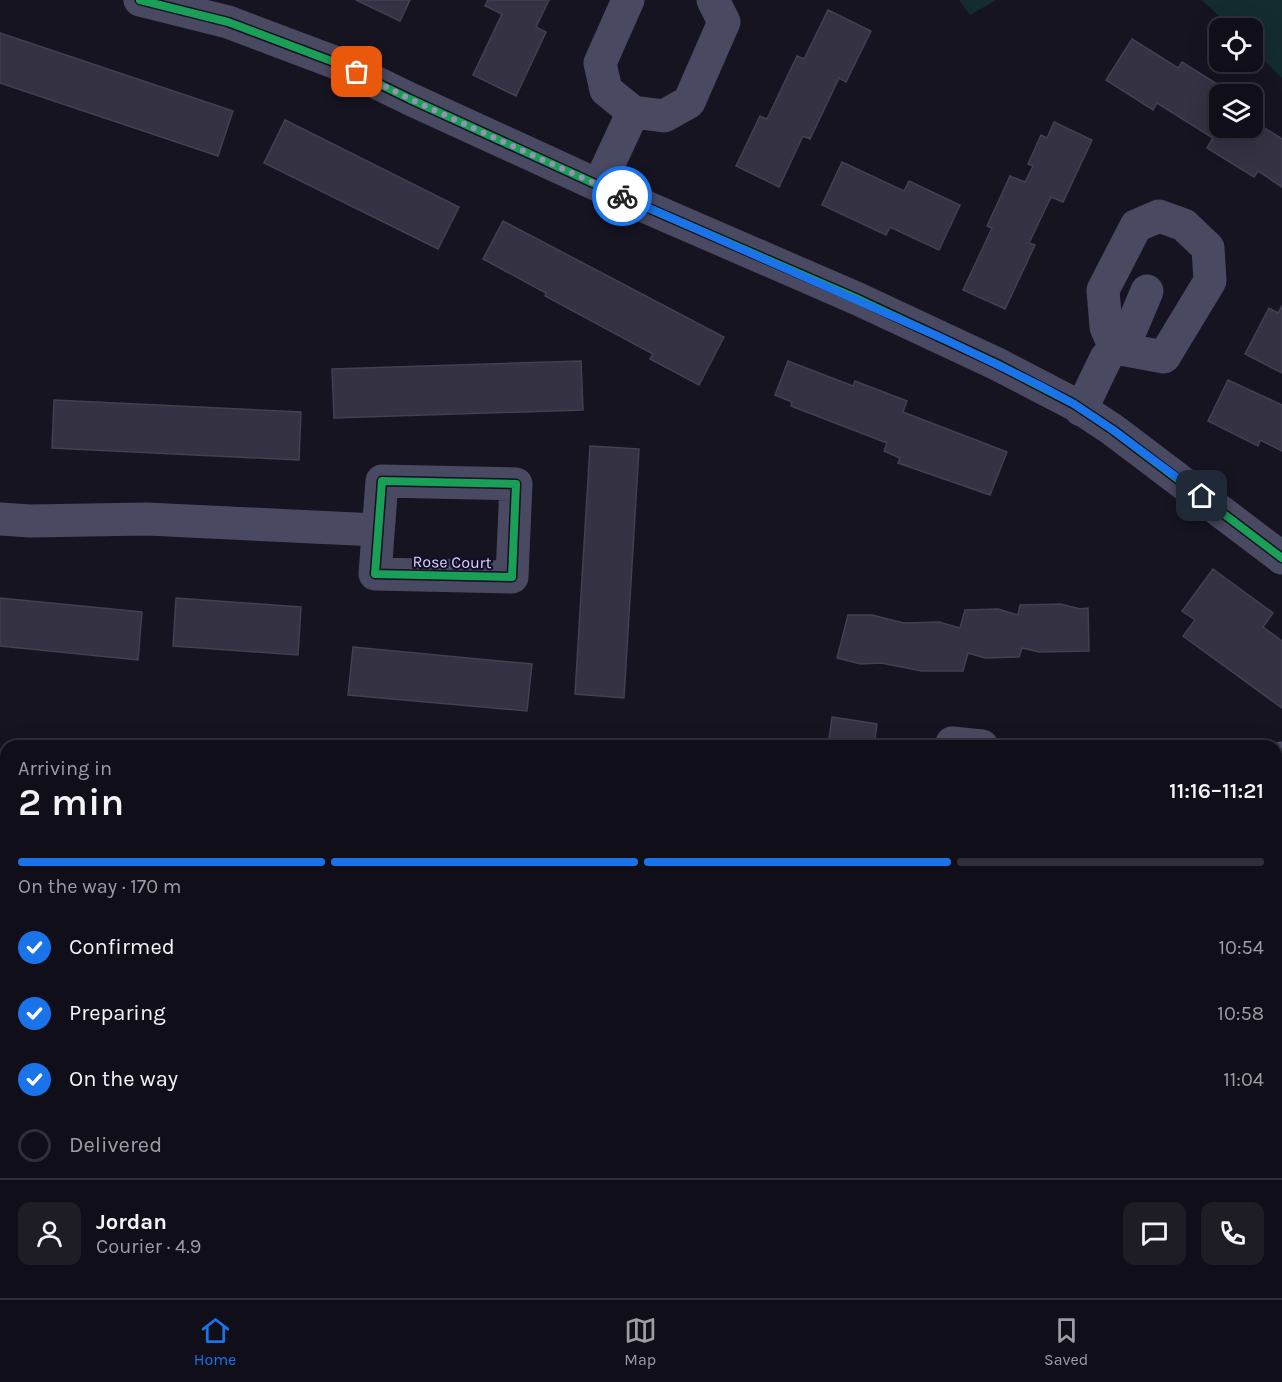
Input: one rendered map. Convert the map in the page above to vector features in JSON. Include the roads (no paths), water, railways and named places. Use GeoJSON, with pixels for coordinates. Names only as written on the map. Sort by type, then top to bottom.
{"type":"FeatureCollection","features":[{"type":"Feature","properties":{"kind":"street"},"geometry":{"type":"LineString","coordinates":[[140,0],[228,22],[334,62],[639,204],[944,339],[1039,385],[1113,430],[1282,558]]}},
{"type":"Feature","properties":{"kind":"street"},"geometry":{"type":"LineString","coordinates":[[628,0],[600,63],[606,90],[633,112],[664,116],[689,102],[724,22],[713,0]]}},
{"type":"Feature","properties":{"kind":"street"},"geometry":{"type":"LineString","coordinates":[[599,185],[633,112]]}},
{"type":"Feature","properties":{"kind":"street"},"geometry":{"type":"LineString","coordinates":[[1081,410],[1106,358],[1126,340],[1147,291]]}},
{"type":"Feature","properties":{"kind":"street","name":"Rose Court"},"geometry":{"type":"LineString","coordinates":[[382,481],[516,484],[512,577],[375,574],[377,530],[382,481]]}},
{"type":"Feature","properties":{"kind":"street"},"geometry":{"type":"LineString","coordinates":[[0,519],[30,521],[147,519],[377,530]]}}]}
